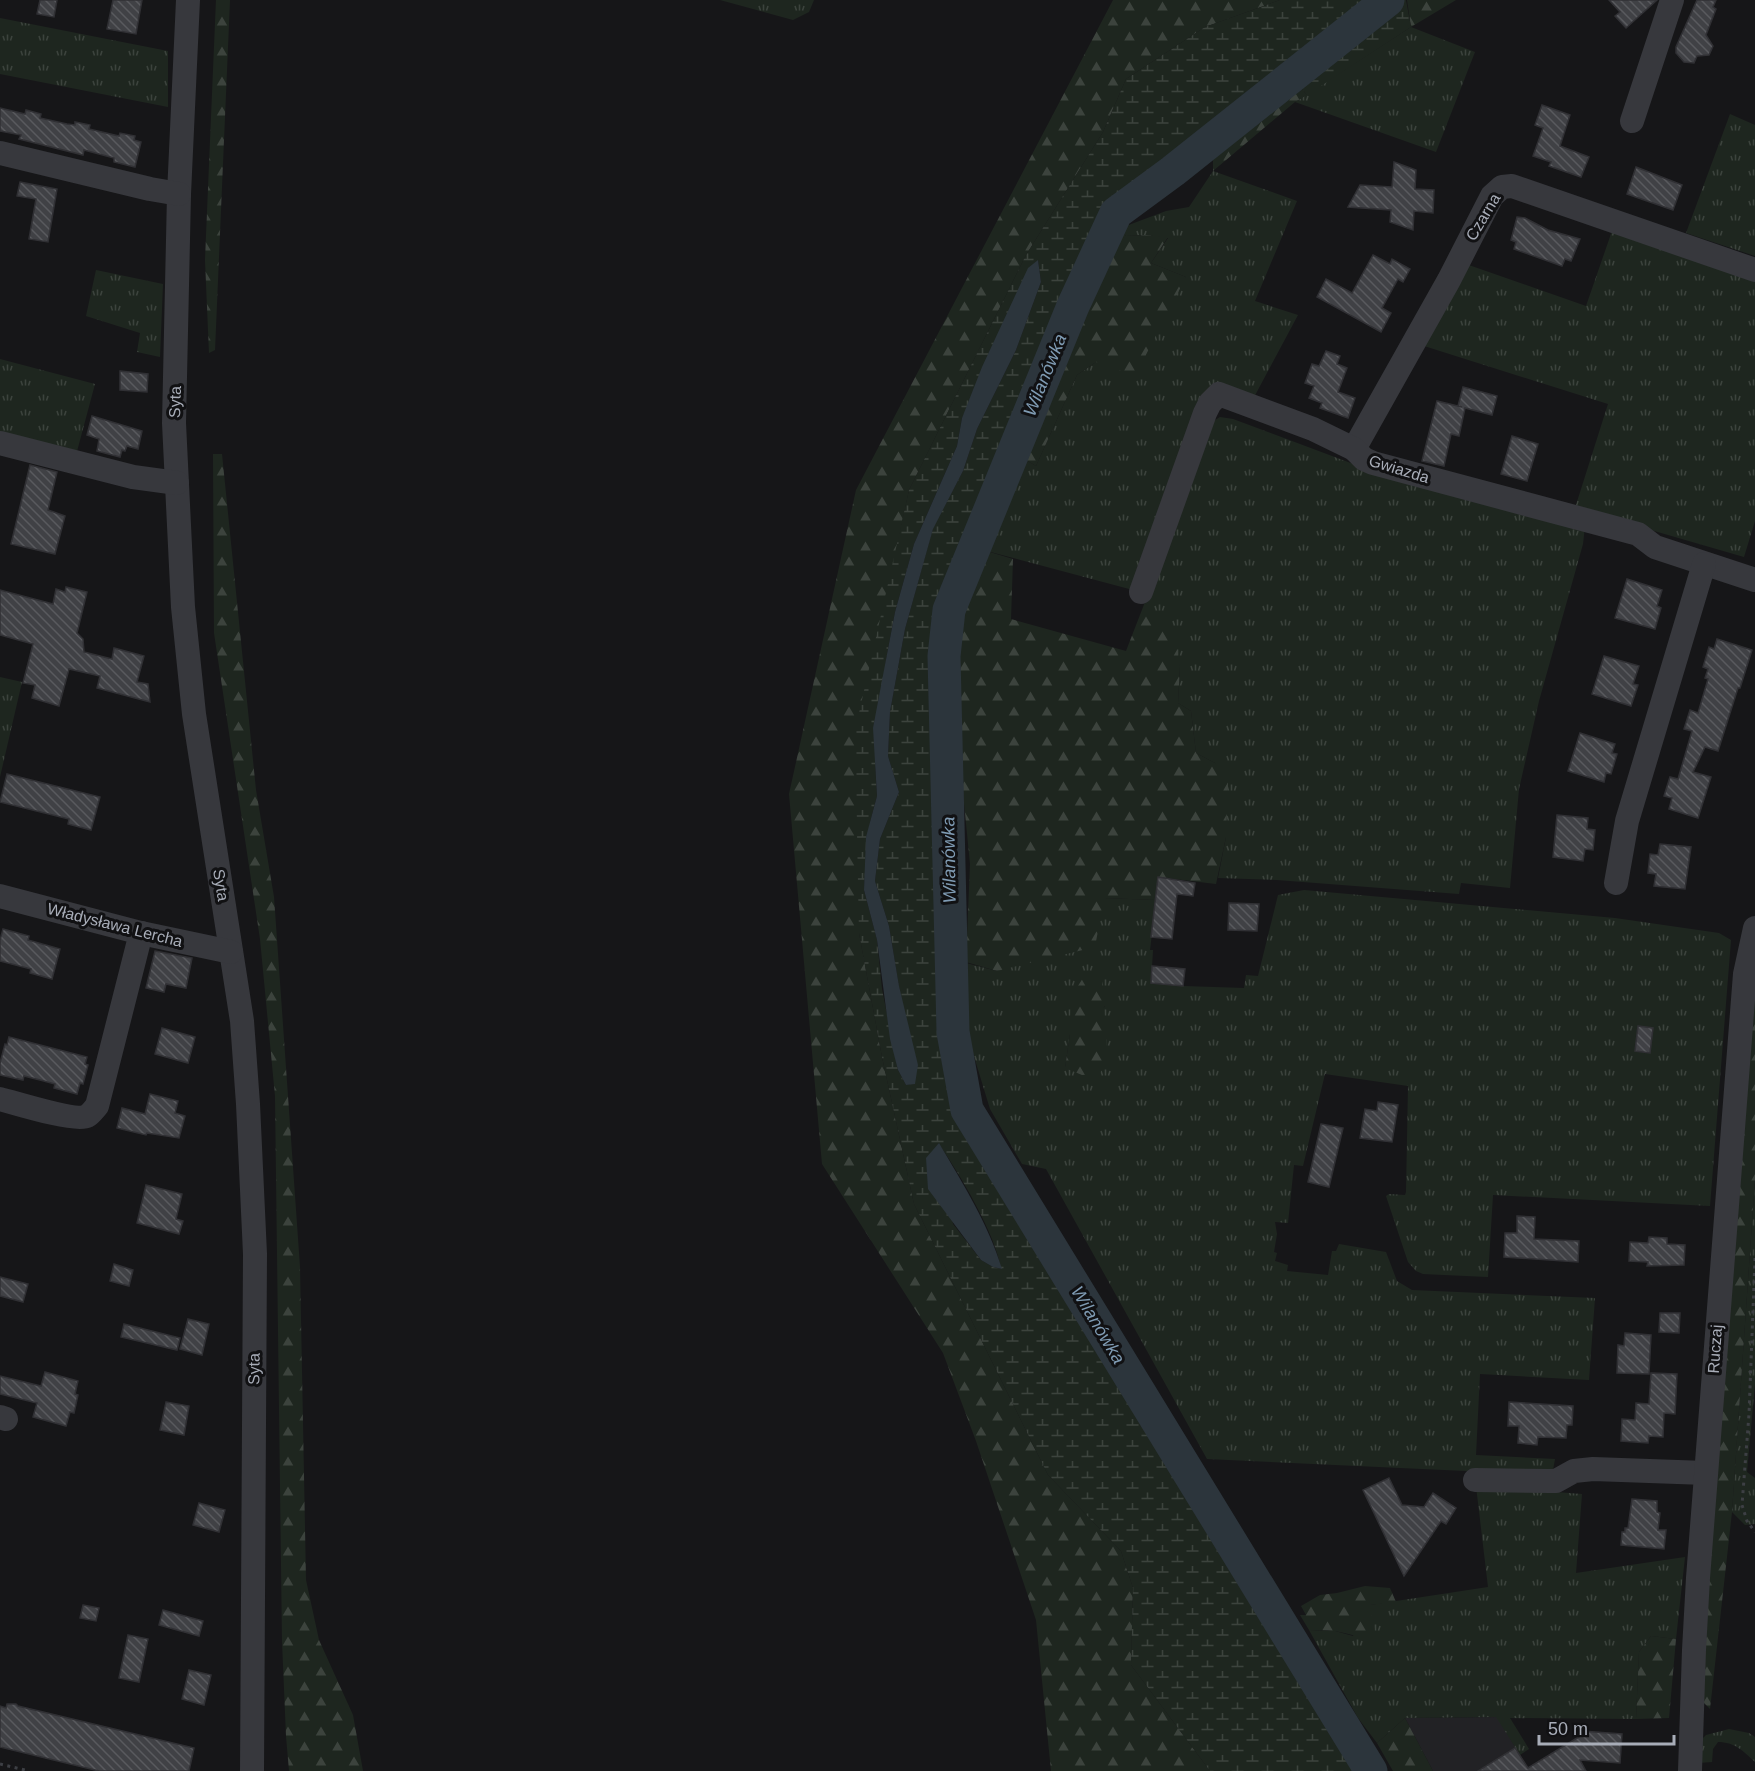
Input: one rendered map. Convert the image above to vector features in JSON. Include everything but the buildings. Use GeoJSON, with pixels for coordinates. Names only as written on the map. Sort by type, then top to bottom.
{"type":"FeatureCollection","features":[{"type":"Feature","properties":{"kind":"street","name":"Syta"},"geometry":{"type":"LineString","coordinates":[[188,0],[179,194],[174,423],[183,606],[194,714],[244,1041],[255,1254],[252,1771]]}},
{"type":"Feature","properties":{"kind":"street"},"geometry":{"type":"LineString","coordinates":[[1632,121],[1672,0]]}},
{"type":"Feature","properties":{"kind":"street"},"geometry":{"type":"LineString","coordinates":[[0,153],[179,194]]}},
{"type":"Feature","properties":{"kind":"street","name":"Czarna"},"geometry":{"type":"LineString","coordinates":[[1354,449],[1449,280],[1492,196],[1502,187],[1512,186],[1755,270]]}},
{"type":"Feature","properties":{"kind":"street","name":"Gwiazda"},"geometry":{"type":"LineString","coordinates":[[1141,592],[1205,413],[1209,403],[1216,396],[1225,396],[1313,429],[1354,449],[1364,459],[1373,463],[1638,534],[1655,547],[1755,580]]}},
{"type":"Feature","properties":{"kind":"street"},"geometry":{"type":"LineString","coordinates":[[0,443],[133,477],[177,483]]}},
{"type":"Feature","properties":{"kind":"street"},"geometry":{"type":"LineString","coordinates":[[1616,884],[1627,821],[1704,564]]}},
{"type":"Feature","properties":{"kind":"street","name":"Władysława Lercha"},"geometry":{"type":"LineString","coordinates":[[0,896],[141,933],[231,952]]}},
{"type":"Feature","properties":{"kind":"street","name":"Ruczaj"},"geometry":{"type":"LineString","coordinates":[[1690,1771],[1694,1650],[1706,1473],[1745,974],[1755,928]]}},
{"type":"Feature","properties":{"kind":"street"},"geometry":{"type":"LineString","coordinates":[[0,1099],[74,1118],[87,1116],[93,1112],[97,1106],[141,933]]}},
{"type":"Feature","properties":{"kind":"street"},"geometry":{"type":"LineString","coordinates":[[1475,1480],[1556,1481],[1574,1471],[1593,1469],[1706,1473]]}},
{"type":"Feature","properties":{"kind":"path"},"geometry":{"type":"LineString","coordinates":[[1755,1258],[1749,1414],[1742,1505],[1747,1521],[1755,1532]]}},
{"type":"Feature","properties":{"kind":"path"},"geometry":{"type":"LineString","coordinates":[[0,1764],[29,1771]]}},
{"type":"Feature","properties":{"kind":"shaded area"},"geometry":{"type":"Polygon","coordinates":[[[1038,260],[1041,282],[1016,350],[977,429],[963,471],[933,529],[905,629],[890,712],[888,756],[899,792],[880,839],[875,881],[889,926],[899,986],[918,1065],[915,1084],[906,1085],[898,1070],[890,1039],[877,940],[864,890],[866,837],[877,796],[873,728],[895,612],[914,544],[957,446],[962,418],[982,367],[1028,268],[1038,260]]]}},
{"type":"Feature","properties":{"kind":"shaded area"},"geometry":{"type":"Polygon","coordinates":[[[939,1143],[982,1220],[1002,1269],[981,1260],[928,1189],[926,1158],[939,1143]]]}},
{"type":"Feature","properties":{"kind":"shaded area"},"geometry":{"type":"Polygon","coordinates":[[[1497,1717],[1530,1771],[1433,1771],[1405,1718],[1497,1717]]]}},
{"type":"Feature","properties":{"kind":"green space"},"geometry":{"type":"Polygon","coordinates":[[[216,0],[230,0],[215,350],[209,353],[205,260],[216,0]]]}},
{"type":"Feature","properties":{"kind":"green space"},"geometry":{"type":"Polygon","coordinates":[[[720,0],[814,0],[809,12],[793,20],[720,0]]]}},
{"type":"Feature","properties":{"kind":"green space"},"geometry":{"type":"Polygon","coordinates":[[[1113,0],[1280,0],[1205,27],[1126,79],[1103,132],[1026,255],[909,490],[897,546],[859,933],[882,1057],[914,1204],[1048,1475],[1121,1551],[1133,1588],[1131,1665],[1210,1771],[1051,1771],[1036,1620],[976,1441],[943,1353],[822,1164],[789,794],[856,490],[1113,0]]]}},
{"type":"Feature","properties":{"kind":"green space"},"geometry":{"type":"Polygon","coordinates":[[[1280,0],[1406,0],[1411,27],[1307,95],[1285,69],[1109,210],[1079,267],[936,609],[944,1029],[956,1089],[968,1124],[1354,1771],[1210,1771],[1131,1665],[1133,1588],[1121,1551],[1048,1475],[914,1204],[882,1057],[859,933],[855,731],[909,490],[1026,255],[1103,132],[1126,79],[1205,27],[1280,0]],[[1038,260],[962,418],[957,446],[914,544],[895,612],[873,728],[877,796],[866,837],[864,890],[877,940],[882,989],[898,1070],[906,1085],[915,1083],[889,926],[875,881],[880,839],[899,792],[888,756],[890,712],[905,629],[933,528],[963,471],[977,429],[1016,350],[1041,282],[1038,260]],[[938,1143],[953,1224],[981,1260],[1001,1269],[998,1255],[984,1222],[966,1187],[938,1143]]]}},
{"type":"Feature","properties":{"kind":"green space"},"geometry":{"type":"Polygon","coordinates":[[[1407,0],[1456,0],[1411,27],[1407,0]]]}},
{"type":"Feature","properties":{"kind":"green space"},"geometry":{"type":"Polygon","coordinates":[[[0,18],[168,51],[168,107],[0,74],[0,18]]]}},
{"type":"Feature","properties":{"kind":"green space"},"geometry":{"type":"Polygon","coordinates":[[[1411,27],[1475,52],[1436,152],[1295,102],[1411,27]]]}},
{"type":"Feature","properties":{"kind":"green space"},"geometry":{"type":"Polygon","coordinates":[[[1295,81],[1307,95],[1295,102],[1213,171],[1213,157],[1228,135],[1295,81]]]}},
{"type":"Feature","properties":{"kind":"green space"},"geometry":{"type":"Polygon","coordinates":[[[1730,114],[1755,125],[1755,256],[1686,233],[1730,114]]]}},
{"type":"Feature","properties":{"kind":"green space"},"geometry":{"type":"Polygon","coordinates":[[[1213,171],[1297,201],[1255,301],[1298,315],[1252,401],[1214,386],[1133,590],[983,550],[1026,460],[1036,466],[1077,375],[1096,362],[1186,277],[1151,263],[1168,238],[1146,235],[1126,236],[1118,229],[1166,211],[1189,207],[1213,171]]]}},
{"type":"Feature","properties":{"kind":"green space"},"geometry":{"type":"Polygon","coordinates":[[[1118,229],[1126,236],[1168,237],[1151,263],[1186,277],[1135,376],[1096,362],[1077,375],[1036,466],[1026,460],[1067,343],[1105,266],[1110,245],[1118,229]]]}},
{"type":"Feature","properties":{"kind":"green space"},"geometry":{"type":"Polygon","coordinates":[[[1612,231],[1755,277],[1755,521],[1744,557],[1575,508],[1608,404],[1421,345],[1463,263],[1586,306],[1612,231]]]}},
{"type":"Feature","properties":{"kind":"green space"},"geometry":{"type":"Polygon","coordinates":[[[96,270],[163,284],[160,357],[137,352],[140,333],[86,316],[96,270]]]}},
{"type":"Feature","properties":{"kind":"green space"},"geometry":{"type":"Polygon","coordinates":[[[0,359],[95,384],[76,455],[0,435],[0,359]]]}},
{"type":"Feature","properties":{"kind":"green space"},"geometry":{"type":"Polygon","coordinates":[[[1220,417],[1233,419],[1356,465],[1585,526],[1583,544],[1539,701],[1519,789],[1510,888],[1461,883],[1459,894],[1277,880],[1218,878],[1226,837],[1215,763],[1196,753],[1191,711],[1178,703],[1180,666],[1145,602],[1207,425],[1220,417]]]}},
{"type":"Feature","properties":{"kind":"green space"},"geometry":{"type":"Polygon","coordinates":[[[213,454],[222,454],[256,790],[274,897],[300,1267],[306,1580],[319,1640],[353,1715],[363,1771],[289,1771],[282,1641],[275,1096],[260,939],[214,633],[213,454]]]}},
{"type":"Feature","properties":{"kind":"green space"},"geometry":{"type":"Polygon","coordinates":[[[983,550],[1013,559],[1011,619],[1126,651],[1145,602],[1176,645],[1180,666],[1178,703],[1191,711],[1196,753],[1215,763],[1228,783],[1226,837],[1216,884],[1158,877],[1156,900],[1104,898],[1095,947],[997,971],[966,962],[970,864],[959,752],[958,617],[983,550]]]}},
{"type":"Feature","properties":{"kind":"green space"},"geometry":{"type":"Polygon","coordinates":[[[0,677],[22,682],[0,777],[0,677]]]}},
{"type":"Feature","properties":{"kind":"green space"},"geometry":{"type":"Polygon","coordinates":[[[1304,890],[1615,918],[1719,933],[1731,940],[1710,1206],[1493,1195],[1488,1277],[1423,1274],[1416,1271],[1408,1262],[1386,1196],[1389,1194],[1405,1195],[1406,1192],[1408,1086],[1325,1074],[1303,1166],[1294,1165],[1288,1223],[1275,1222],[1277,1234],[1274,1252],[1277,1253],[1275,1261],[1288,1265],[1287,1271],[1328,1275],[1332,1251],[1336,1251],[1339,1244],[1386,1252],[1397,1281],[1412,1290],[1595,1298],[1589,1380],[1480,1374],[1476,1455],[1555,1459],[1552,1475],[1207,1459],[1046,1169],[1022,1164],[990,1109],[966,1030],[966,963],[997,971],[1104,898],[1156,900],[1150,950],[1153,950],[1151,982],[1183,986],[1244,988],[1246,975],[1258,976],[1278,895],[1304,890]],[[1105,1006],[1070,1034],[1065,1068],[1105,1006]]]}},
{"type":"Feature","properties":{"kind":"green space"},"geometry":{"type":"Polygon","coordinates":[[[1755,959],[1755,1179],[1732,1512],[1710,1709],[1703,1702],[1704,1621],[1755,959]]]}},
{"type":"Feature","properties":{"kind":"green space"},"geometry":{"type":"Polygon","coordinates":[[[1083,978],[1102,980],[1107,1053],[1100,1074],[1082,1075],[1065,1068],[1070,1034],[1071,997],[1083,978]]]}},
{"type":"Feature","properties":{"kind":"green space"},"geometry":{"type":"Polygon","coordinates":[[[1755,1179],[1755,1384],[1747,1472],[1755,1478],[1755,1524],[1745,1525],[1732,1512],[1755,1179]]]}},
{"type":"Feature","properties":{"kind":"green space"},"geometry":{"type":"Polygon","coordinates":[[[1476,1486],[1582,1494],[1576,1573],[1685,1557],[1676,1639],[1651,1636],[1639,1652],[1636,1719],[1510,1718],[1529,1749],[1520,1755],[1496,1717],[1405,1718],[1377,1743],[1358,1718],[1309,1630],[1335,1631],[1353,1636],[1370,1605],[1488,1587],[1476,1486]]]}},
{"type":"Feature","properties":{"kind":"green space"},"geometry":{"type":"Polygon","coordinates":[[[1365,1586],[1390,1588],[1396,1602],[1370,1605],[1375,1632],[1358,1636],[1333,1631],[1309,1630],[1300,1615],[1306,1615],[1301,1606],[1320,1595],[1365,1586]]]}},
{"type":"Feature","properties":{"kind":"green space"},"geometry":{"type":"Polygon","coordinates":[[[1651,1636],[1676,1639],[1669,1718],[1636,1719],[1639,1652],[1651,1636]]]}},
{"type":"Feature","properties":{"kind":"green space"},"geometry":{"type":"Polygon","coordinates":[[[1405,1718],[1433,1771],[1393,1771],[1377,1743],[1405,1718]]]}},
{"type":"Feature","properties":{"kind":"green space"},"geometry":{"type":"Polygon","coordinates":[[[1729,1729],[1749,1733],[1755,1737],[1755,1762],[1734,1745],[1718,1742],[1713,1749],[1712,1762],[1698,1763],[1699,1742],[1706,1735],[1729,1729]]]}},
{"type":"Feature","properties":{"kind":"waterway","name":"Wilanówka"},"geometry":{"type":"LineString","coordinates":[[1371,1771],[967,1110],[953,1032],[944,656],[949,610],[1073,306],[1116,213],[1173,171],[1388,0]]}}]}
